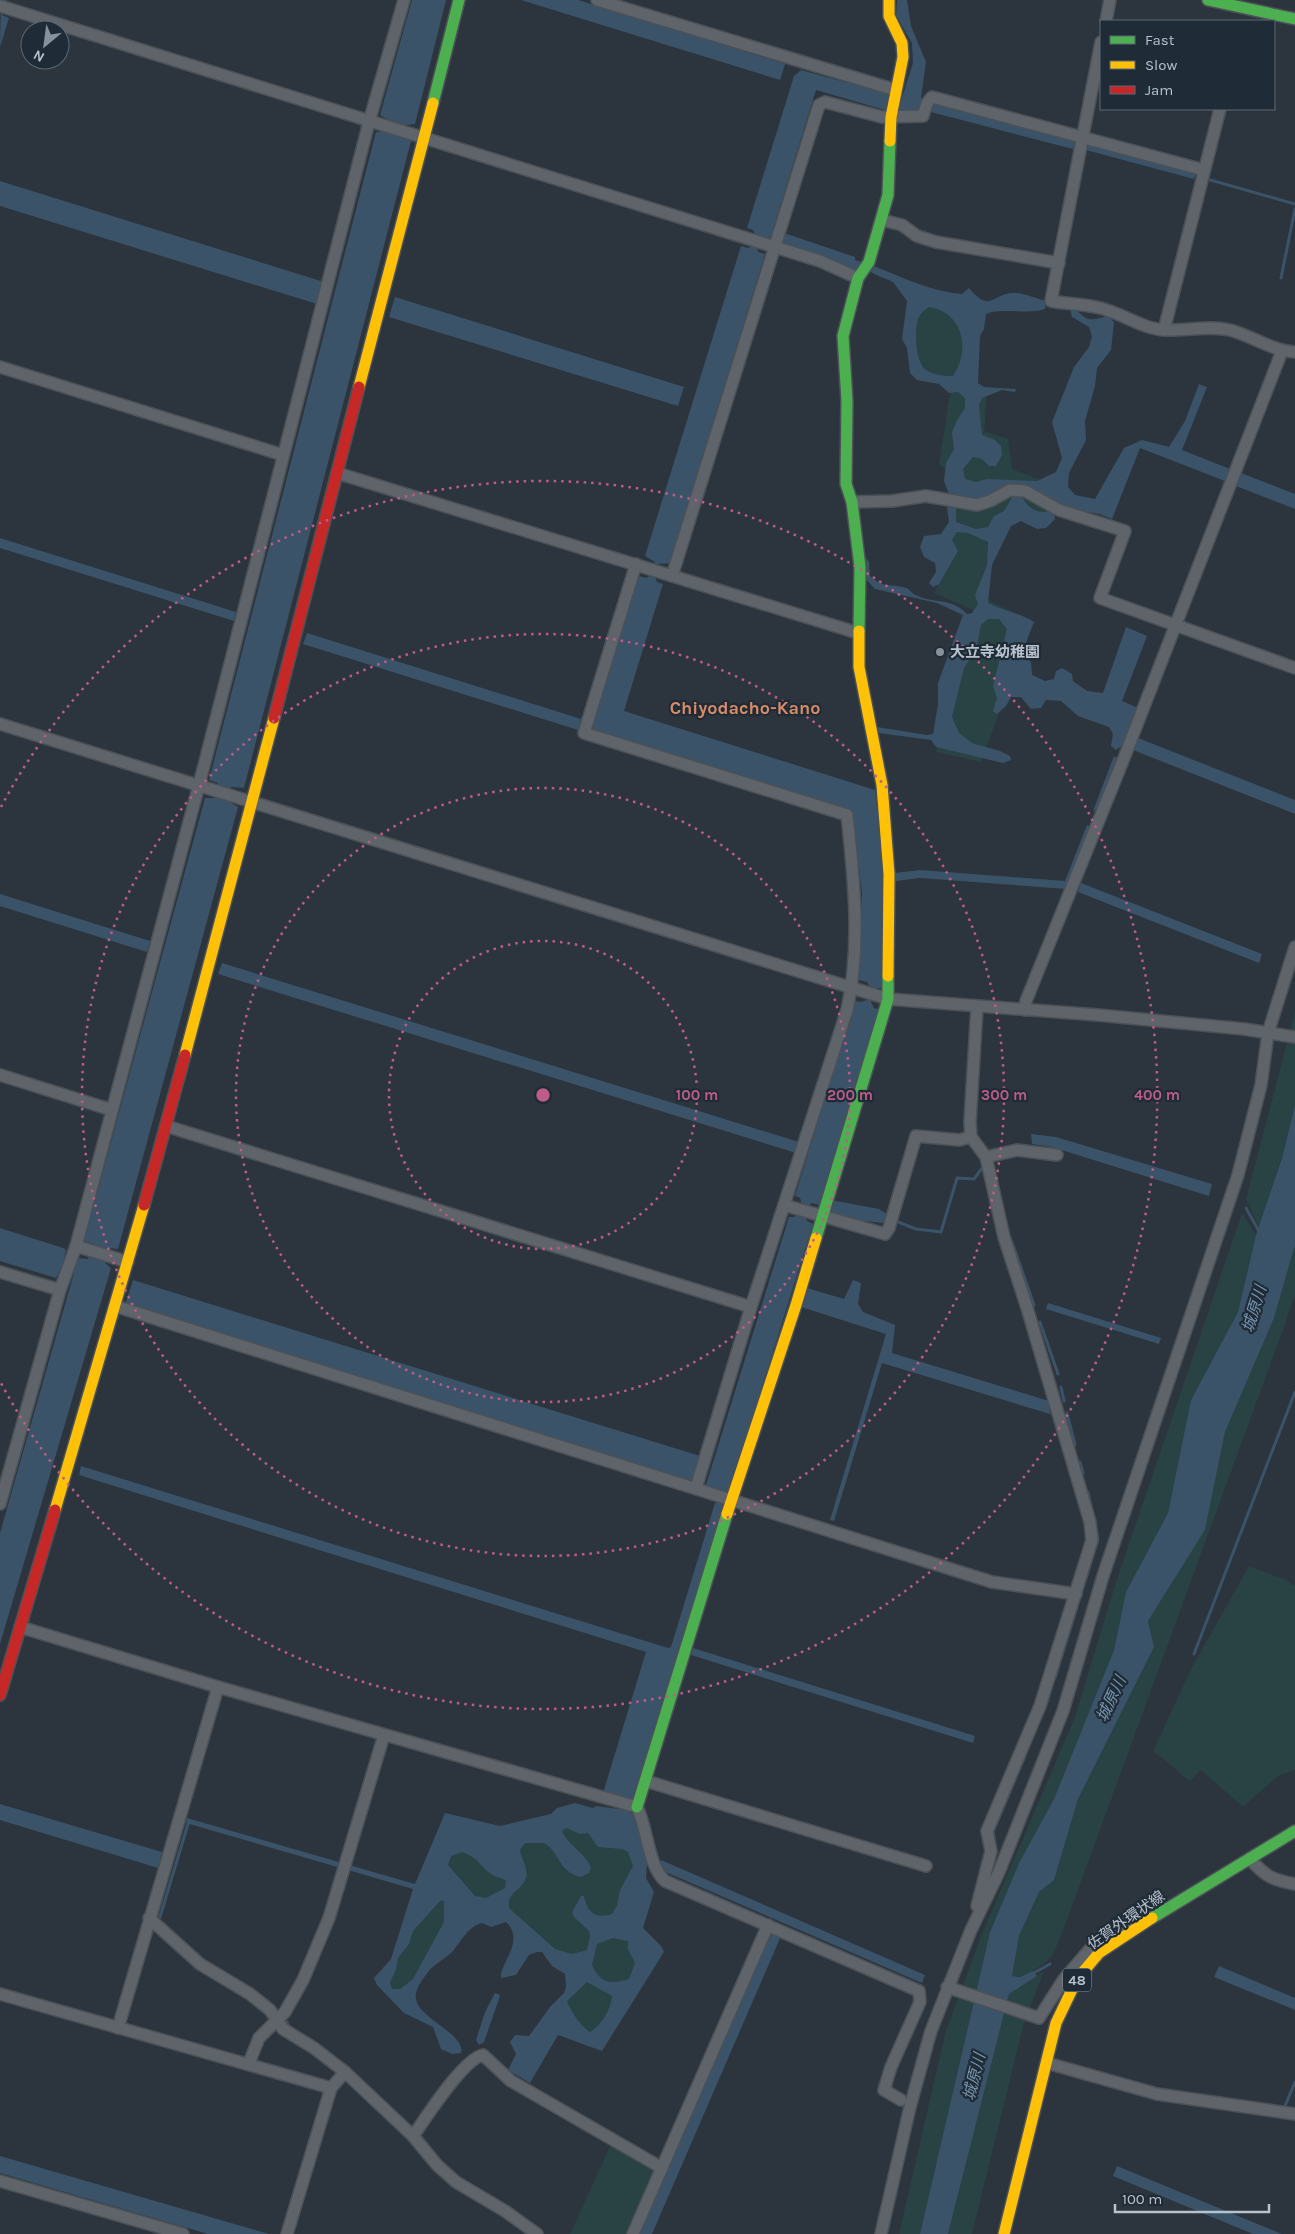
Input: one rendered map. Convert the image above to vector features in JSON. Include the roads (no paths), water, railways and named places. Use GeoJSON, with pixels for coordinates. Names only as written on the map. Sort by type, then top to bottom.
{"type":"FeatureCollection","features":[{"type":"Feature","properties":{"kind":"main road"},"geometry":{"type":"LineString","coordinates":[[0,1695],[128,1262],[166,1126],[252,802],[459,0]]}},
{"type":"Feature","properties":{"kind":"main road"},"geometry":{"type":"LineString","coordinates":[[636,1807],[646,1781],[726,1497],[796,1305],[888,999],[890,874],[885,840],[885,810],[859,667],[860,567],[852,502],[846,484],[847,401],[843,336],[882,220],[888,195],[893,105],[903,57],[902,43],[889,16],[889,0]]}},
{"type":"Feature","properties":{"kind":"main road"},"geometry":{"type":"LineString","coordinates":[[1208,0],[1295,19]]}},
{"type":"Feature","properties":{"kind":"main road","name":"佐賀外環状線"},"geometry":{"type":"LineString","coordinates":[[1004,2234],[1056,2023],[1077,1979],[1099,1953],[1138,1926],[1295,1831]]}},
{"type":"Feature","properties":{"kind":"street"},"geometry":{"type":"LineString","coordinates":[[0,1504],[60,1290],[76,1246],[198,785],[369,122],[404,0]]}},
{"type":"Feature","properties":{"kind":"street"},"geometry":{"type":"LineString","coordinates":[[597,0],[924,116],[927,103],[932,97],[1204,170]]}},
{"type":"Feature","properties":{"kind":"street"},"geometry":{"type":"LineString","coordinates":[[1106,20],[1110,0]]}},
{"type":"Feature","properties":{"kind":"street"},"geometry":{"type":"LineString","coordinates":[[4,7],[773,248],[820,261],[864,270]]}},
{"type":"Feature","properties":{"kind":"street"},"geometry":{"type":"LineString","coordinates":[[1243,20],[1246,7]]}},
{"type":"Feature","properties":{"kind":"street"},"geometry":{"type":"LineString","coordinates":[[1100,47],[1050,301],[1101,308],[1133,322],[1164,330],[1205,326],[1229,330],[1262,341],[1282,351],[1295,352]]}},
{"type":"Feature","properties":{"kind":"street"},"geometry":{"type":"LineString","coordinates":[[672,576],[773,248],[819,106],[825,102],[893,105]]}},
{"type":"Feature","properties":{"kind":"street"},"geometry":{"type":"LineString","coordinates":[[1164,330],[1220,110]]}},
{"type":"Feature","properties":{"kind":"street"},"geometry":{"type":"LineString","coordinates":[[882,220],[902,225],[917,236],[936,242],[1059,263]]}},
{"type":"Feature","properties":{"kind":"street"},"geometry":{"type":"LineString","coordinates":[[1025,1010],[1026,1000],[1282,351]]}},
{"type":"Feature","properties":{"kind":"street"},"geometry":{"type":"LineString","coordinates":[[0,367],[283,455]]}},
{"type":"Feature","properties":{"kind":"street"},"geometry":{"type":"LineString","coordinates":[[337,473],[858,633]]}},
{"type":"Feature","properties":{"kind":"street"},"geometry":{"type":"LineString","coordinates":[[852,502],[892,501],[926,496],[977,505],[990,501],[1010,490],[1025,491],[1055,508],[1125,531],[1100,598],[1295,668]]}},
{"type":"Feature","properties":{"kind":"street"},"geometry":{"type":"LineString","coordinates":[[636,564],[584,733],[847,815],[855,890],[852,990],[847,1010],[751,1307],[696,1488]]}},
{"type":"Feature","properties":{"kind":"street"},"geometry":{"type":"LineString","coordinates":[[0,724],[871,995],[888,999],[977,1007],[1098,1014],[1290,1036]]}},
{"type":"Feature","properties":{"kind":"street"},"geometry":{"type":"LineString","coordinates":[[881,2234],[910,2107],[931,2031],[971,1930],[999,1872],[1062,1711],[1103,1576],[1238,1175],[1261,1085],[1268,1033],[1295,947]]}},
{"type":"Feature","properties":{"kind":"street"},"geometry":{"type":"LineString","coordinates":[[971,1930],[991,1851],[987,1831],[1040,1706],[1092,1540],[1090,1522],[1028,1311],[1004,1237],[986,1157],[971,1137],[970,1122],[977,1007]]}},
{"type":"Feature","properties":{"kind":"street"},"geometry":{"type":"LineString","coordinates":[[0,1075],[112,1110]]}},
{"type":"Feature","properties":{"kind":"street"},"geometry":{"type":"LineString","coordinates":[[166,1126],[751,1307]]}},
{"type":"Feature","properties":{"kind":"street"},"geometry":{"type":"LineString","coordinates":[[784,1205],[885,1234],[890,1228],[916,1136],[959,1140],[971,1137]]}},
{"type":"Feature","properties":{"kind":"street"},"geometry":{"type":"LineString","coordinates":[[986,1157],[1017,1150],[1049,1152],[1057,1155]]}},
{"type":"Feature","properties":{"kind":"street"},"geometry":{"type":"LineString","coordinates":[[76,1246],[128,1262]]}},
{"type":"Feature","properties":{"kind":"street"},"geometry":{"type":"LineString","coordinates":[[0,1272],[60,1290]]}},
{"type":"Feature","properties":{"kind":"street"},"geometry":{"type":"LineString","coordinates":[[115,1306],[992,1582],[1076,1594]]}},
{"type":"Feature","properties":{"kind":"street"},"geometry":{"type":"LineString","coordinates":[[20,1627],[218,1687],[636,1807],[642,1817],[655,1868],[659,1876],[665,1881],[919,1991],[920,2002],[891,2068],[884,2090],[901,2100]]}},
{"type":"Feature","properties":{"kind":"street"},"geometry":{"type":"LineString","coordinates":[[118,2028],[218,1687]]}},
{"type":"Feature","properties":{"kind":"street"},"geometry":{"type":"LineString","coordinates":[[249,2063],[260,2038],[285,2012],[303,1980],[346,1867],[384,1735]]}},
{"type":"Feature","properties":{"kind":"street"},"geometry":{"type":"LineString","coordinates":[[646,1781],[926,1866]]}},
{"type":"Feature","properties":{"kind":"street"},"geometry":{"type":"LineString","coordinates":[[1250,1858],[1264,1874],[1277,1880],[1295,1884]]}},
{"type":"Feature","properties":{"kind":"street"},"geometry":{"type":"LineString","coordinates":[[149,1918],[200,1964],[250,1994],[270,2010],[283,2030],[314,2048],[345,2072],[413,2136],[437,2165],[456,2182],[505,2211],[537,2234]]}},
{"type":"Feature","properties":{"kind":"street"},"geometry":{"type":"LineString","coordinates":[[947,1987],[1038,2018],[1064,1979],[1090,1949],[1129,1921],[1138,1926]]}},
{"type":"Feature","properties":{"kind":"street"},"geometry":{"type":"LineString","coordinates":[[633,2234],[768,1925]]}},
{"type":"Feature","properties":{"kind":"street"},"geometry":{"type":"LineString","coordinates":[[0,1994],[249,2063],[331,2088]]}},
{"type":"Feature","properties":{"kind":"street"},"geometry":{"type":"LineString","coordinates":[[413,2136],[450,2084],[475,2056],[483,2055],[511,2081],[662,2168]]}},
{"type":"Feature","properties":{"kind":"street"},"geometry":{"type":"LineString","coordinates":[[1047,2063],[1156,2094],[1295,2114]]}},
{"type":"Feature","properties":{"kind":"street"},"geometry":{"type":"LineString","coordinates":[[287,2234],[331,2088],[345,2072]]}},
{"type":"Feature","properties":{"kind":"street"},"geometry":{"type":"LineString","coordinates":[[0,2181],[183,2234]]}},
{"type":"Feature","properties":{"kind":"water"},"geometry":{"type":"Polygon","coordinates":[[[1,0],[7,0],[2,15],[9,18],[0,47],[1,0]]]}},
{"type":"Feature","properties":{"kind":"water"},"geometry":{"type":"Polygon","coordinates":[[[412,0],[446,0],[415,124],[405,125],[401,135],[411,141],[244,788],[231,787],[228,801],[238,807],[118,1249],[109,1248],[105,1263],[111,1268],[0,1644],[0,1533],[74,1273],[61,1268],[56,1278],[0,1261],[0,1228],[63,1248],[66,1250],[63,1263],[75,1267],[79,1258],[88,1259],[94,1244],[84,1241],[205,798],[215,798],[218,783],[209,780],[376,132],[386,132],[390,121],[380,115],[412,0]]]}},
{"type":"Feature","properties":{"kind":"water"},"geometry":{"type":"Polygon","coordinates":[[[521,0],[578,0],[785,64],[780,80],[521,0]]]}},
{"type":"Feature","properties":{"kind":"water"},"geometry":{"type":"Polygon","coordinates":[[[897,0],[907,0],[911,26],[926,62],[921,97],[923,106],[919,111],[885,110],[816,90],[770,239],[760,236],[758,252],[765,254],[670,563],[658,564],[655,576],[657,582],[663,584],[624,711],[875,790],[885,878],[885,987],[875,989],[871,1002],[874,1008],[881,1010],[819,1205],[812,1203],[806,1211],[807,1221],[813,1224],[632,1802],[603,1793],[646,1652],[79,1475],[81,1466],[668,1648],[671,1647],[715,1503],[719,1502],[723,1491],[706,1485],[789,1217],[794,1217],[801,1209],[800,1198],[795,1196],[855,1001],[867,1000],[870,987],[867,982],[859,980],[862,893],[852,810],[592,729],[639,576],[646,578],[651,575],[655,562],[645,556],[741,246],[748,248],[751,246],[755,235],[753,230],[747,228],[794,76],[801,70],[889,94],[900,104],[913,63],[912,43],[896,15],[897,0]]]}},
{"type":"Feature","properties":{"kind":"water"},"geometry":{"type":"Polygon","coordinates":[[[933,104],[1075,141],[1073,149],[931,112],[933,104]]]}},
{"type":"Feature","properties":{"kind":"water"},"geometry":{"type":"Polygon","coordinates":[[[1087,145],[1196,173],[1194,179],[1086,150],[1087,145]]]}},
{"type":"Feature","properties":{"kind":"water"},"geometry":{"type":"Polygon","coordinates":[[[0,181],[324,282],[317,304],[0,206],[0,181]]]}},
{"type":"Feature","properties":{"kind":"water"},"geometry":{"type":"Polygon","coordinates":[[[784,233],[855,257],[855,260],[920,285],[962,294],[969,288],[982,300],[987,301],[1008,294],[1019,293],[1046,301],[1045,309],[1038,311],[999,311],[986,314],[984,329],[980,336],[978,383],[984,387],[1016,389],[1015,392],[1002,390],[982,398],[979,405],[982,435],[995,440],[1001,446],[1002,455],[996,466],[989,466],[982,459],[973,457],[963,469],[965,479],[976,482],[987,479],[1037,481],[1056,472],[1062,458],[1052,422],[1074,367],[1089,347],[1092,336],[1089,327],[1072,317],[1070,309],[1075,308],[1086,318],[1094,319],[1108,316],[1114,322],[1111,350],[1097,368],[1095,386],[1085,421],[1086,440],[1069,473],[1068,487],[1075,495],[1095,499],[1124,448],[1142,440],[1169,447],[1185,421],[1199,384],[1207,387],[1182,450],[1230,469],[1225,481],[1140,448],[1112,519],[1099,514],[1059,507],[1054,514],[1055,519],[1046,528],[1037,529],[1021,521],[1011,526],[992,565],[988,603],[1034,622],[1022,653],[1031,662],[1032,675],[1045,681],[1054,679],[1056,671],[1062,668],[1072,674],[1073,681],[1087,691],[1103,693],[1126,627],[1147,636],[1122,701],[1138,708],[1123,745],[1116,750],[1111,746],[1113,734],[1109,727],[1078,716],[1061,701],[1046,700],[1041,708],[1031,709],[1021,697],[1011,697],[1006,706],[997,714],[993,711],[997,698],[993,686],[1007,629],[999,619],[988,619],[981,625],[976,650],[964,668],[952,717],[959,733],[972,743],[1000,751],[1010,756],[1011,760],[1003,763],[936,747],[931,740],[879,733],[877,727],[927,735],[933,734],[938,704],[938,683],[963,615],[937,603],[875,589],[865,578],[864,555],[869,562],[870,576],[879,583],[906,588],[922,598],[949,603],[967,614],[972,613],[978,604],[975,595],[987,565],[988,542],[968,533],[957,532],[952,540],[958,551],[939,584],[933,587],[929,583],[936,572],[935,563],[924,557],[920,547],[924,536],[941,534],[949,522],[947,507],[956,508],[956,522],[976,529],[988,527],[994,516],[1004,511],[1013,496],[1022,497],[1030,507],[1040,512],[1049,511],[1054,503],[1019,484],[1007,486],[991,497],[979,500],[950,497],[944,481],[946,463],[954,449],[952,433],[956,422],[965,408],[965,398],[958,392],[949,393],[939,384],[917,380],[910,373],[907,348],[902,339],[907,301],[893,282],[870,271],[855,271],[829,258],[785,246],[781,242],[784,233]],[[929,307],[920,315],[916,327],[917,352],[922,366],[926,370],[939,375],[953,376],[959,366],[962,344],[956,324],[950,316],[941,310],[929,307]]]}},
{"type":"Feature","properties":{"kind":"water"},"geometry":{"type":"Polygon","coordinates":[[[395,297],[684,387],[678,406],[389,317],[395,297]]]}},
{"type":"Feature","properties":{"kind":"water"},"geometry":{"type":"Polygon","coordinates":[[[1241,473],[1295,494],[1295,509],[1236,486],[1241,473]]]}},
{"type":"Feature","properties":{"kind":"water"},"geometry":{"type":"Polygon","coordinates":[[[0,538],[236,612],[234,621],[0,548],[0,538]]]}},
{"type":"Feature","properties":{"kind":"water"},"geometry":{"type":"Polygon","coordinates":[[[307,633],[581,719],[578,730],[303,644],[307,633]]]}},
{"type":"Feature","properties":{"kind":"water"},"geometry":{"type":"Polygon","coordinates":[[[1138,738],[1295,800],[1295,814],[1133,750],[1138,738]]]}},
{"type":"Feature","properties":{"kind":"water"},"geometry":{"type":"Polygon","coordinates":[[[1114,756],[1117,758],[1097,810],[1093,811],[1114,756]]]}},
{"type":"Feature","properties":{"kind":"water"},"geometry":{"type":"Polygon","coordinates":[[[1087,825],[1091,827],[1067,889],[920,878],[896,881],[895,873],[920,870],[1065,881],[1087,825]]]}},
{"type":"Feature","properties":{"kind":"water"},"geometry":{"type":"Polygon","coordinates":[[[1081,883],[1262,954],[1259,963],[1078,892],[1081,883]]]}},
{"type":"Feature","properties":{"kind":"water"},"geometry":{"type":"Polygon","coordinates":[[[0,894],[150,941],[147,952],[0,906],[0,894]]]}},
{"type":"Feature","properties":{"kind":"water"},"geometry":{"type":"Polygon","coordinates":[[[222,963],[799,1142],[796,1153],[218,974],[222,963]]]}},
{"type":"Feature","properties":{"kind":"water","name":"城原川"},"geometry":{"type":"Polygon","coordinates":[[[1295,1105],[1295,1245],[1274,1318],[1225,1432],[1205,1530],[1148,1621],[1154,1647],[1078,1799],[1054,1880],[1039,1892],[1019,1936],[1012,1976],[1020,1977],[1033,1971],[1037,1976],[1009,1994],[948,2234],[920,2234],[990,1932],[1019,1863],[1054,1799],[1114,1650],[1126,1592],[1168,1513],[1191,1400],[1238,1312],[1256,1235],[1282,1158],[1295,1105]]]}},
{"type":"Feature","properties":{"kind":"water"},"geometry":{"type":"Polygon","coordinates":[[[1031,1134],[1056,1137],[1212,1184],[1209,1196],[1052,1147],[1032,1144],[1031,1134]]]}},
{"type":"Feature","properties":{"kind":"water"},"geometry":{"type":"Polygon","coordinates":[[[831,1200],[879,1209],[888,1215],[884,1223],[853,1220],[828,1213],[831,1200]]]}},
{"type":"Feature","properties":{"kind":"water"},"geometry":{"type":"Polygon","coordinates":[[[133,1280],[700,1456],[692,1481],[125,1305],[133,1280]]]}},
{"type":"Feature","properties":{"kind":"water"},"geometry":{"type":"Polygon","coordinates":[[[853,1280],[861,1283],[858,1304],[863,1312],[895,1325],[892,1353],[1049,1401],[1050,1414],[882,1363],[834,1521],[830,1520],[886,1334],[801,1307],[807,1288],[844,1299],[853,1280]]]}},
{"type":"Feature","properties":{"kind":"water"},"geometry":{"type":"Polygon","coordinates":[[[1048,1303],[1161,1338],[1159,1344],[1046,1309],[1048,1303]]]}},
{"type":"Feature","properties":{"kind":"water"},"geometry":{"type":"Polygon","coordinates":[[[693,1648],[975,1736],[973,1743],[691,1655],[693,1648]]]}},
{"type":"Feature","properties":{"kind":"water"},"geometry":{"type":"Polygon","coordinates":[[[575,1803],[593,1808],[596,1806],[626,1810],[633,1814],[647,1860],[646,1878],[654,1892],[643,1928],[661,1946],[664,1952],[602,2051],[558,2035],[530,2083],[508,2070],[516,2054],[510,2042],[515,2035],[529,2036],[550,2007],[564,1993],[566,1987],[565,1974],[552,1966],[542,1952],[537,1952],[529,1955],[516,1975],[501,1978],[501,1972],[513,1944],[511,1929],[506,1922],[491,1927],[482,1923],[472,1928],[452,1952],[430,1969],[418,1988],[416,1999],[419,2006],[456,2039],[461,2046],[461,2053],[452,2054],[441,2049],[433,2027],[404,2013],[377,1985],[374,1978],[391,1959],[413,1889],[186,1823],[187,1818],[415,1884],[445,1813],[500,1826],[551,1814],[557,1808],[575,1803]],[[566,1828],[562,1831],[565,1837],[588,1862],[591,1868],[589,1873],[581,1877],[568,1871],[553,1851],[544,1843],[525,1843],[520,1850],[527,1875],[524,1882],[510,1898],[509,1908],[555,1949],[572,1954],[587,1950],[590,1937],[589,1931],[574,1917],[572,1912],[581,1896],[584,1896],[587,1907],[593,1913],[601,1916],[612,1914],[617,1906],[620,1890],[633,1866],[628,1852],[622,1849],[598,1847],[588,1833],[580,1834],[566,1828]],[[462,1852],[451,1856],[448,1865],[475,1896],[486,1898],[505,1888],[506,1881],[491,1874],[477,1860],[462,1852]],[[441,1900],[413,1931],[409,1944],[398,1958],[396,1970],[390,1982],[392,1989],[400,1989],[413,1979],[444,1922],[444,1901],[441,1900]],[[613,1938],[597,1944],[592,1965],[595,1972],[603,1980],[617,1982],[629,1979],[635,1963],[628,1949],[628,1941],[613,1938]],[[587,1982],[567,2001],[573,2013],[590,2032],[605,2017],[612,1996],[587,1982]]]}},
{"type":"Feature","properties":{"kind":"water"},"geometry":{"type":"Polygon","coordinates":[[[0,1804],[162,1852],[158,1868],[0,1820],[0,1804]]]}},
{"type":"Feature","properties":{"kind":"water"},"geometry":{"type":"Polygon","coordinates":[[[661,1860],[925,1975],[922,1983],[661,1870],[661,1860]]]}},
{"type":"Feature","properties":{"kind":"water"},"geometry":{"type":"Polygon","coordinates":[[[771,1932],[781,1936],[652,2234],[640,2234],[771,1932]]]}},
{"type":"Feature","properties":{"kind":"water"},"geometry":{"type":"Polygon","coordinates":[[[1219,1966],[1295,1998],[1295,2010],[1214,1977],[1219,1966]]]}},
{"type":"Feature","properties":{"kind":"water"},"geometry":{"type":"Polygon","coordinates":[[[495,1993],[500,1995],[499,1999],[484,2042],[479,2045],[476,2040],[485,2012],[495,1993]]]}},
{"type":"Feature","properties":{"kind":"water"},"geometry":{"type":"Polygon","coordinates":[[[0,2156],[269,2234],[208,2234],[0,2173],[0,2156]]]}},
{"type":"Feature","properties":{"kind":"water"},"geometry":{"type":"Polygon","coordinates":[[[1117,2166],[1282,2234],[1253,2234],[1113,2176],[1117,2166]]]}},
{"type":"Feature","properties":{"kind":"waterway"},"geometry":{"type":"LineString","coordinates":[[1207,179],[1295,204]]}},
{"type":"Feature","properties":{"kind":"waterway"},"geometry":{"type":"LineString","coordinates":[[1281,278],[1295,209]]}},
{"type":"Feature","properties":{"kind":"waterway"},"geometry":{"type":"LineString","coordinates":[[898,1222],[916,1229],[941,1232],[957,1178],[974,1179],[983,1167]]}},
{"type":"Feature","properties":{"kind":"waterway"},"geometry":{"type":"LineString","coordinates":[[1246,1208],[1260,1233]]}},
{"type":"Feature","properties":{"kind":"waterway"},"geometry":{"type":"LineString","coordinates":[[1012,1242],[1034,1305]]}},
{"type":"Feature","properties":{"kind":"waterway"},"geometry":{"type":"LineString","coordinates":[[1040,1322],[1058,1374]]}},
{"type":"Feature","properties":{"kind":"waterway"},"geometry":{"type":"LineString","coordinates":[[1061,1387],[1064,1401]]}},
{"type":"Feature","properties":{"kind":"waterway"},"geometry":{"type":"LineString","coordinates":[[1194,1654],[1295,1392]]}},
{"type":"Feature","properties":{"kind":"waterway"},"geometry":{"type":"LineString","coordinates":[[1067,1413],[1075,1445]]}},
{"type":"Feature","properties":{"kind":"waterway"},"geometry":{"type":"LineString","coordinates":[[1080,1462],[1083,1473]]}},
{"type":"Feature","properties":{"kind":"waterway"},"geometry":{"type":"LineString","coordinates":[[1055,1678],[1098,1539],[1088,1492]]}},
{"type":"Feature","properties":{"kind":"waterway"},"geometry":{"type":"LineString","coordinates":[[994,1838],[993,1832],[1025,1756]]}},
{"type":"Feature","properties":{"kind":"waterway"},"geometry":{"type":"LineString","coordinates":[[160,1917],[188,1824]]}},
{"type":"Feature","properties":{"kind":"waterway"},"geometry":{"type":"LineString","coordinates":[[1032,1974],[1050,1964]]}},
{"type":"Feature","properties":{"kind":"waterway"},"geometry":{"type":"LineString","coordinates":[[287,2022],[290,2029]]}},
{"type":"Feature","properties":{"kind":"waterway"},"geometry":{"type":"LineString","coordinates":[[1285,2106],[1295,2082]]}},
{"type":"Feature","properties":{"kind":"waterway"},"geometry":{"type":"LineString","coordinates":[[419,2134],[434,2153]]}},
{"type":"Feature","properties":{"kind":"place","name":"大立寺幼稚園"},"geometry":{"type":"Point","coordinates":[940,652]}},
{"type":"Feature","properties":{"kind":"district","name":"Chiyodacho-Kano"},"geometry":{"type":"Point","coordinates":[745,708]}}]}
